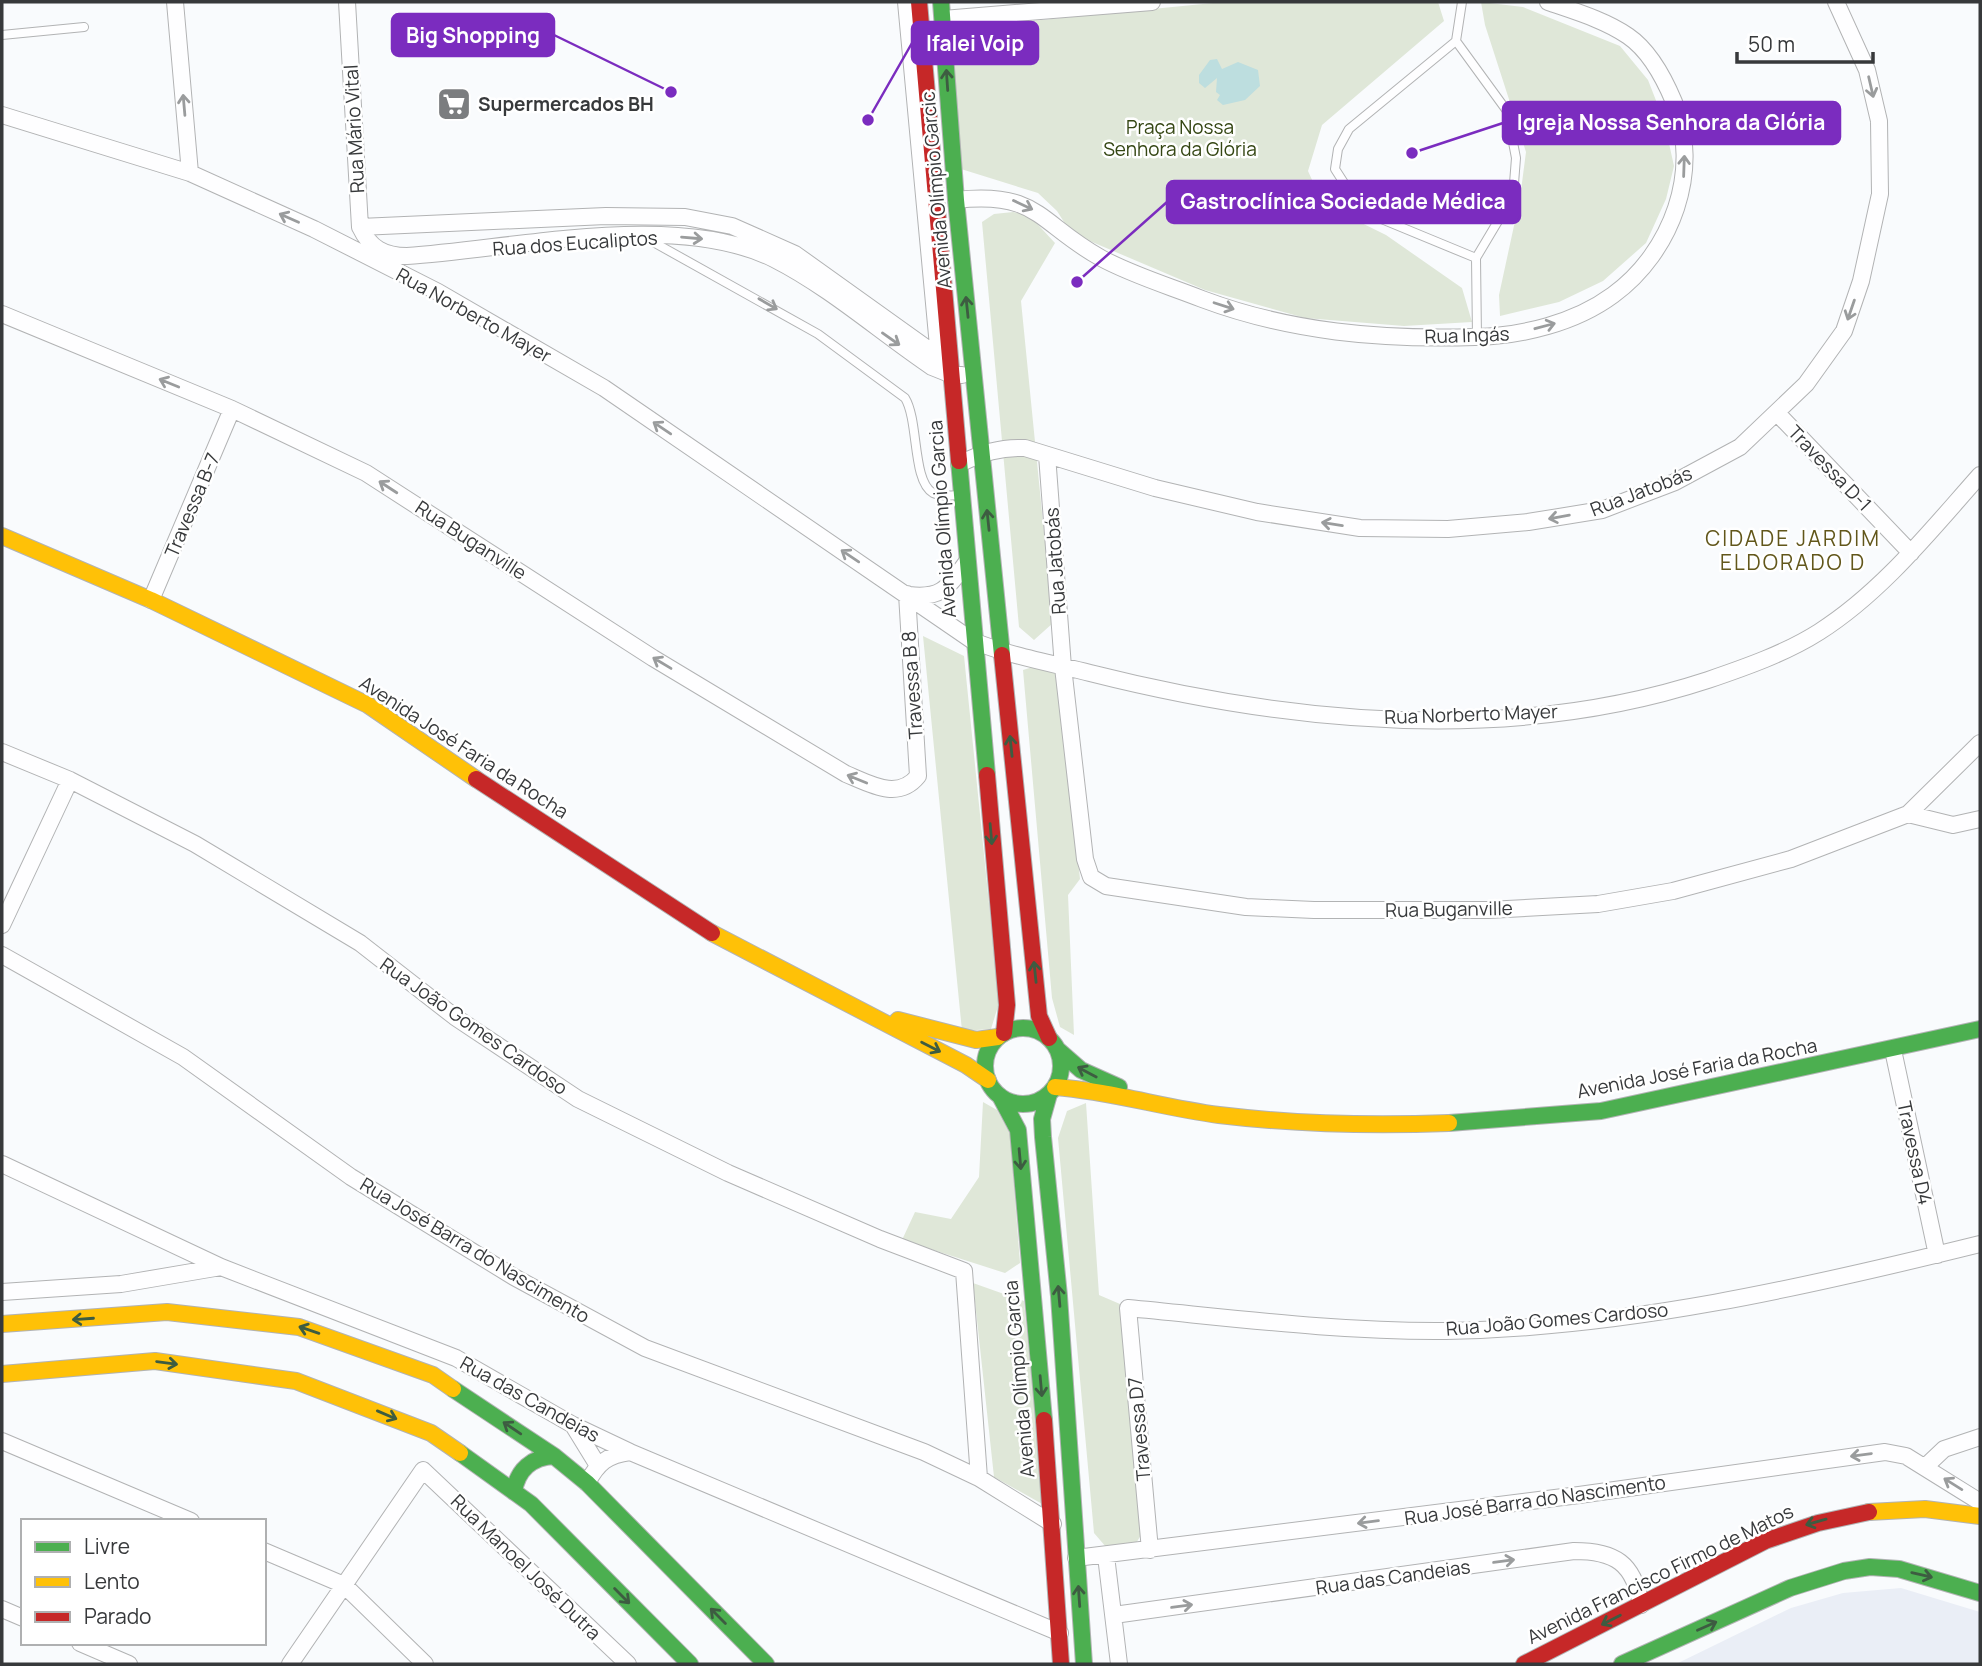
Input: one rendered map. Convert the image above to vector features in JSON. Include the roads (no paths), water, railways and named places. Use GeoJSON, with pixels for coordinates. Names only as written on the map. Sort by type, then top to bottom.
{"type":"FeatureCollection","features":[{"type":"Feature","properties":{"kind":"street"},"geometry":{"type":"LineString","coordinates":[[175,2],[190,173]]}},
{"type":"Feature","properties":{"kind":"street","name":"Rua Mário Vital"},"geometry":{"type":"LineString","coordinates":[[346,2],[360,227]]}},
{"type":"Feature","properties":{"kind":"street"},"geometry":{"type":"LineString","coordinates":[[334,239],[344,237],[360,227],[606,216],[685,217],[732,226],[796,254],[939,356],[906,2]]}},
{"type":"Feature","properties":{"kind":"street","name":"Avenida Olímpio Garcia"},"geometry":{"type":"LineString","coordinates":[[919,2],[960,464],[966,562],[1007,1005],[1001,1035]]}},
{"type":"Feature","properties":{"kind":"street","name":"Avenida Olímpio Garcic"},"geometry":{"type":"LineString","coordinates":[[942,2],[956,200],[974,375]]}},
{"type":"Feature","properties":{"kind":"street"},"geometry":{"type":"LineString","coordinates":[[943,19],[1007,7],[1153,2]]}},
{"type":"Feature","properties":{"kind":"street","name":"Rua Ingás"},"geometry":{"type":"LineString","coordinates":[[956,200],[986,197],[1013,200],[1029,206],[1072,240],[1104,260],[1204,300],[1274,322],[1336,334],[1477,337],[1518,334],[1567,320],[1614,294],[1658,249],[1676,211],[1685,174],[1680,117],[1661,71],[1629,36],[1548,2]]}},
{"type":"Feature","properties":{"kind":"street","name":"Rua Jatobás"},"geometry":{"type":"LineString","coordinates":[[960,464],[982,453],[1005,448],[1025,448],[1155,488],[1257,512],[1360,528],[1448,529],[1528,523],[1602,510],[1675,482],[1740,447],[1806,384],[1844,331],[1861,281],[1880,194],[1879,121],[1867,70],[1836,2]]}},
{"type":"Feature","properties":{"kind":"street","name":"Rua Norberto Mayer"},"geometry":{"type":"LineString","coordinates":[[2,115],[190,173],[334,239],[438,292],[604,388],[973,641],[1002,652],[1170,693],[1254,707],[1319,713],[1454,719],[1558,713],[1651,698],[1747,667],[1819,632],[1911,553],[1980,475]]}},
{"type":"Feature","properties":{"kind":"street","name":"Rua dos Eucaliptos"},"geometry":{"type":"LineString","coordinates":[[360,227],[371,246],[387,254],[429,254],[600,237],[703,239],[739,246],[773,259],[932,367],[952,375],[974,375]]}},
{"type":"Feature","properties":{"kind":"street"},"geometry":{"type":"LineString","coordinates":[[429,254],[426,272],[438,292]]}},
{"type":"Feature","properties":{"kind":"street","name":"Rua Buganville"},"geometry":{"type":"LineString","coordinates":[[2,314],[232,409],[366,472],[653,658],[846,774],[879,788],[900,790],[918,776]]}},
{"type":"Feature","properties":{"kind":"street"},"geometry":{"type":"LineString","coordinates":[[974,375],[1039,1016],[1061,1061],[1042,1119],[1059,1296],[1084,1664]]}},
{"type":"Feature","properties":{"kind":"street","name":"Travessa B-7"},"geometry":{"type":"LineString","coordinates":[[151,600],[232,409]]}},
{"type":"Feature","properties":{"kind":"street","name":"Travessa D-1"},"geometry":{"type":"LineString","coordinates":[[1777,414],[1911,553]]}},
{"type":"Feature","properties":{"kind":"street","name":"Rua Jatobás"},"geometry":{"type":"LineString","coordinates":[[1048,455],[1063,667]]}},
{"type":"Feature","properties":{"kind":"street","name":"Avenida José Faria da Rocha"},"geometry":{"type":"LineString","coordinates":[[2,536],[151,600],[368,705],[545,826],[728,943],[978,1071],[988,1080]]}},
{"type":"Feature","properties":{"kind":"street"},"geometry":{"type":"LineString","coordinates":[[906,594],[927,597],[940,593],[966,562]]}},
{"type":"Feature","properties":{"kind":"street","name":"Travessa B 8"},"geometry":{"type":"LineString","coordinates":[[906,594],[918,776]]}},
{"type":"Feature","properties":{"kind":"street","name":"Rua Buganville"},"geometry":{"type":"LineString","coordinates":[[1063,667],[1085,859],[1091,877],[1106,886],[1220,904],[1314,910],[1488,911],[1598,904],[1673,891],[1791,859],[1908,814],[1980,743]]}},
{"type":"Feature","properties":{"kind":"street","name":"Rua João Gomes Cardoso"},"geometry":{"type":"LineString","coordinates":[[2,752],[70,780],[195,844],[360,943],[455,1017],[578,1099],[728,1173],[880,1239],[964,1271],[979,1478]]}},
{"type":"Feature","properties":{"kind":"street"},"geometry":{"type":"LineString","coordinates":[[2,925],[70,780]]}},
{"type":"Feature","properties":{"kind":"street"},"geometry":{"type":"LineString","coordinates":[[1908,814],[1953,825],[1980,819]]}},
{"type":"Feature","properties":{"kind":"street","name":"Rua José Barra do Nascimento"},"geometry":{"type":"LineString","coordinates":[[2,956],[183,1057],[351,1177],[514,1277],[633,1341],[924,1452],[979,1478],[1054,1524]]}},
{"type":"Feature","properties":{"kind":"street","name":"Avenida José Faria da Rocha"},"geometry":{"type":"LineString","coordinates":[[849,1005],[964,1037],[1001,1035]]}},
{"type":"Feature","properties":{"kind":"street"},"geometry":{"type":"LineString","coordinates":[[1052,1091],[1024,1104],[1000,1096],[988,1080],[986,1057],[1001,1035],[1027,1028],[1053,1043]]}},
{"type":"Feature","properties":{"kind":"street","name":"Avenida José Faria da Rocha"},"geometry":{"type":"LineString","coordinates":[[1052,1091],[1081,1089],[1167,1106],[1284,1121],[1499,1120],[1601,1111],[1893,1050],[1980,1029]]}},
{"type":"Feature","properties":{"kind":"street","name":"Avenida José Faria da Rocha"},"geometry":{"type":"LineString","coordinates":[[1053,1043],[1081,1070],[1167,1106]]}},
{"type":"Feature","properties":{"kind":"street","name":"Travessa D4"},"geometry":{"type":"LineString","coordinates":[[1893,1050],[1937,1255]]}},
{"type":"Feature","properties":{"kind":"street","name":"Avenida Olímpio Garcia"},"geometry":{"type":"LineString","coordinates":[[1000,1096],[1009,1108],[1017,1130],[1054,1524],[1061,1664]]}},
{"type":"Feature","properties":{"kind":"street","name":"Rua das Candeias"},"geometry":{"type":"LineString","coordinates":[[2,1164],[221,1267],[456,1358],[573,1424],[630,1452],[1059,1633]]}},
{"type":"Feature","properties":{"kind":"street","name":"Rua João Gomes Cardoso"},"geometry":{"type":"LineString","coordinates":[[1128,1308],[1285,1323],[1446,1331],[1559,1322],[1710,1304],[1980,1244]]}},
{"type":"Feature","properties":{"kind":"street"},"geometry":{"type":"LineString","coordinates":[[2,1292],[121,1284],[221,1267]]}},
{"type":"Feature","properties":{"kind":"street","name":"Travessa D7"},"geometry":{"type":"LineString","coordinates":[[1128,1308],[1150,1550]]}},
{"type":"Feature","properties":{"kind":"street"},"geometry":{"type":"LineString","coordinates":[[2,1324],[167,1312],[299,1327],[433,1375],[554,1456],[587,1483],[766,1664]]}},
{"type":"Feature","properties":{"kind":"street"},"geometry":{"type":"LineString","coordinates":[[2,1374],[155,1361],[296,1381],[430,1433],[531,1504],[690,1664]]}},
{"type":"Feature","properties":{"kind":"street"},"geometry":{"type":"LineString","coordinates":[[573,1424],[597,1464]]}},
{"type":"Feature","properties":{"kind":"street"},"geometry":{"type":"LineString","coordinates":[[1925,1467],[1944,1448],[1980,1437]]}},
{"type":"Feature","properties":{"kind":"street"},"geometry":{"type":"LineString","coordinates":[[2,1441],[186,1519]]}},
{"type":"Feature","properties":{"kind":"street"},"geometry":{"type":"LineString","coordinates":[[587,1483],[597,1464],[614,1454],[630,1452]]}},
{"type":"Feature","properties":{"kind":"street","name":"Rua José Barra do Nascimento"},"geometry":{"type":"LineString","coordinates":[[1076,1558],[1579,1495],[1885,1452],[1906,1456],[1980,1502]]}},
{"type":"Feature","properties":{"kind":"street"},"geometry":{"type":"LineString","coordinates":[[514,1492],[516,1479],[524,1467],[536,1458],[554,1456]]}},
{"type":"Feature","properties":{"kind":"street","name":"Rua Manoel José Dutra"},"geometry":{"type":"LineString","coordinates":[[344,1585],[423,1470],[628,1664]]}},
{"type":"Feature","properties":{"kind":"street","name":"Avenida Francisco Firmo de Matos"},"geometry":{"type":"LineString","coordinates":[[1524,1664],[1765,1541],[1836,1516],[1875,1509],[1917,1508],[1980,1516]]}},
{"type":"Feature","properties":{"kind":"street","name":"Rua das Candeias"},"geometry":{"type":"LineString","coordinates":[[1114,1615],[1574,1551],[1594,1551],[1613,1556],[1638,1584],[1641,1605]]}},
{"type":"Feature","properties":{"kind":"street"},"geometry":{"type":"LineString","coordinates":[[266,1553],[344,1585],[425,1664]]}},
{"type":"Feature","properties":{"kind":"street"},"geometry":{"type":"LineString","coordinates":[[1105,1556],[1119,1664]]}},
{"type":"Feature","properties":{"kind":"street"},"geometry":{"type":"LineString","coordinates":[[1622,1664],[1790,1588],[1844,1571],[1870,1567],[1899,1569],[1980,1592]]}},
{"type":"Feature","properties":{"kind":"street"},"geometry":{"type":"LineString","coordinates":[[290,1664],[344,1585]]}},
{"type":"Feature","properties":{"kind":"street"},"geometry":{"type":"LineString","coordinates":[[2,1609],[21,1617]]}},
{"type":"Feature","properties":{"kind":"street"},"geometry":{"type":"LineString","coordinates":[[85,1645],[129,1664]]}},
{"type":"Feature","properties":{"kind":"lane"},"geometry":{"type":"LineString","coordinates":[[1462,2],[1455,41],[1349,129],[1338,149],[1335,169],[1362,211],[1476,258]]}},
{"type":"Feature","properties":{"kind":"lane"},"geometry":{"type":"LineString","coordinates":[[2,35],[84,27]]}},
{"type":"Feature","properties":{"kind":"lane"},"geometry":{"type":"LineString","coordinates":[[1455,41],[1507,111],[1516,158],[1513,196],[1476,258],[1477,337]]}},
{"type":"Feature","properties":{"kind":"lane"},"geometry":{"type":"LineString","coordinates":[[644,237],[818,334],[897,392],[912,409],[920,466],[927,488],[936,495],[962,495]]}},
{"type":"Feature","properties":{"kind":"water"},"geometry":{"type":"Polygon","coordinates":[[[1217,59],[1222,69],[1238,62],[1258,70],[1260,86],[1245,100],[1223,105],[1217,100],[1220,95],[1216,92],[1217,78],[1205,88],[1199,83],[1199,75],[1210,60],[1217,59]]]}},
{"type":"Feature","properties":{"kind":"place","name":"Big Shopping"},"geometry":{"type":"Point","coordinates":[671,92]}},
{"type":"Feature","properties":{"kind":"place","name":"Supermercados BH"},"geometry":{"type":"Point","coordinates":[454,104]}},
{"type":"Feature","properties":{"kind":"place","name":"Ifalei Voip"},"geometry":{"type":"Point","coordinates":[868,120]}},
{"type":"Feature","properties":{"kind":"place","name":"Igreja Nossa Senhora da Glória"},"geometry":{"type":"Point","coordinates":[1412,153]}},
{"type":"Feature","properties":{"kind":"place","name":"Gastroclínica Sociedade Médica"},"geometry":{"type":"Point","coordinates":[1077,282]}},
{"type":"Feature","properties":{"kind":"district","name":"CIDADE JARDIM ELDORADO D"},"geometry":{"type":"Point","coordinates":[1793,551]}},
{"type":"Feature","properties":{"kind":"park label","name":"Praça Nossa Senhora da Glória"},"geometry":{"type":"Point","coordinates":[1180,138]}}]}
